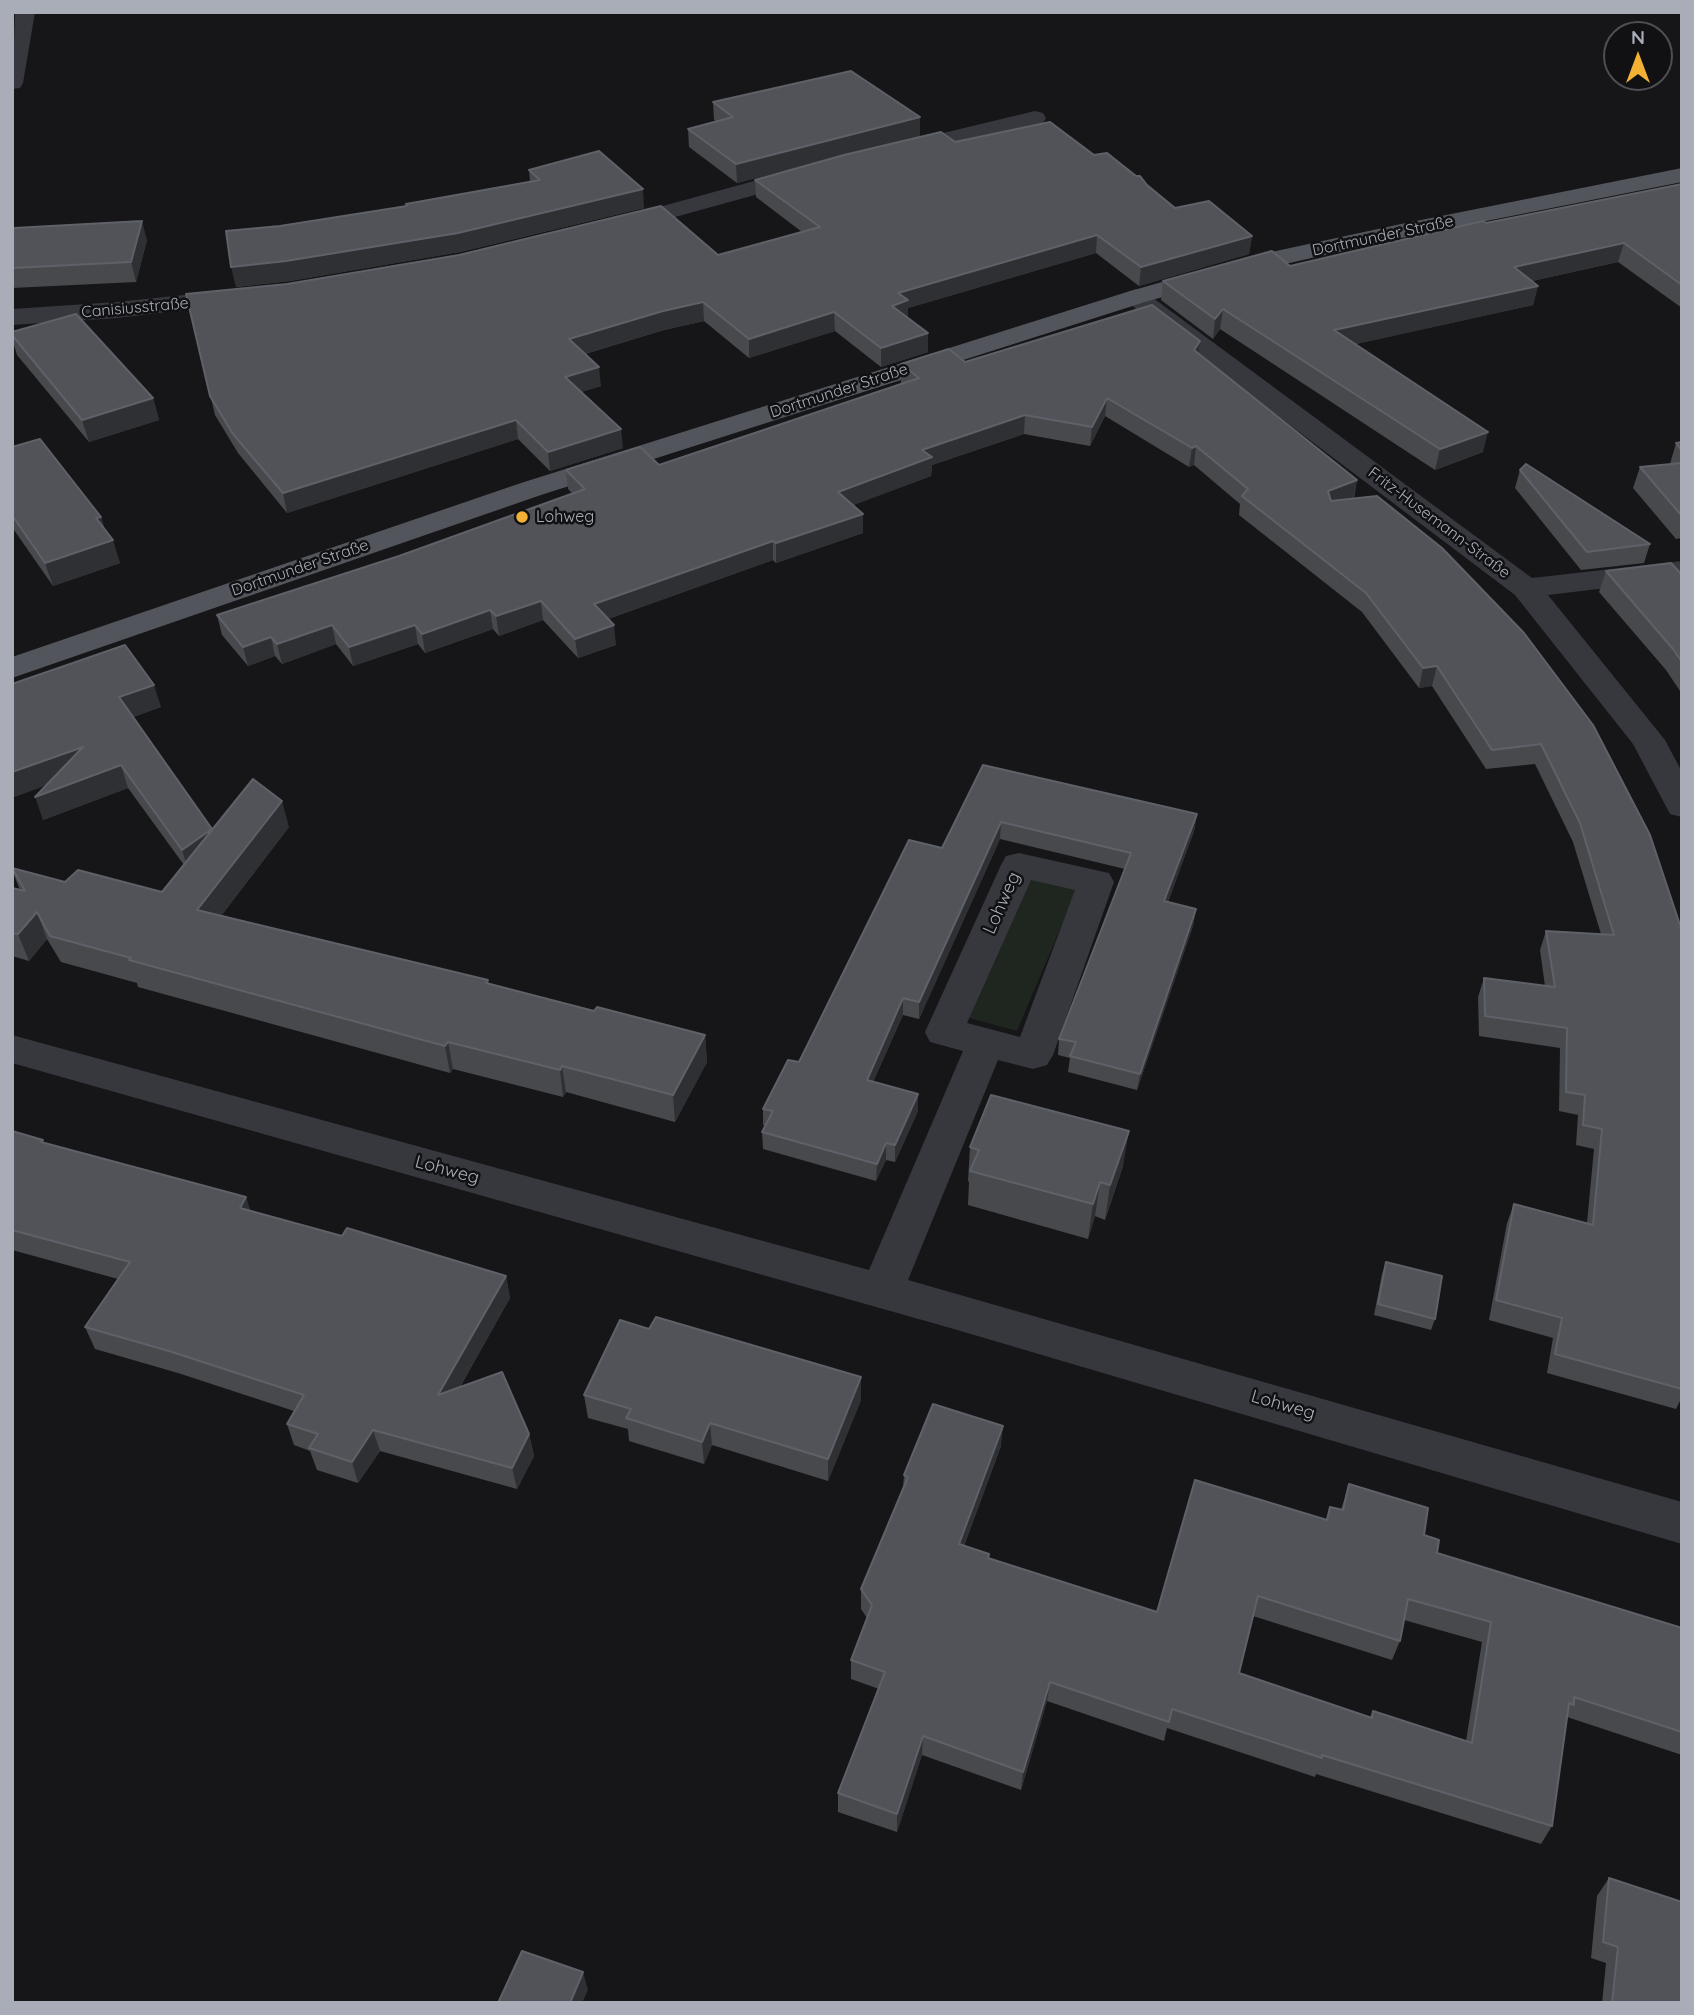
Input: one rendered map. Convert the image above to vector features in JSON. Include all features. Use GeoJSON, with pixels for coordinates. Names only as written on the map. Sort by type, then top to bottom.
{"type":"FeatureCollection","features":[{"type":"Feature","properties":{"kind":"main road","name":"Dortmunder Straße"},"geometry":{"type":"LineString","coordinates":[[12,668],[531,489],[1136,297],[1267,261],[1682,175]]}},
{"type":"Feature","properties":{"kind":"street"},"geometry":{"type":"LineString","coordinates":[[12,83],[25,12]]}},
{"type":"Feature","properties":{"kind":"street"},"geometry":{"type":"LineString","coordinates":[[876,156],[1035,118]]}},
{"type":"Feature","properties":{"kind":"street"},"geometry":{"type":"LineString","coordinates":[[590,232],[824,169]]}},
{"type":"Feature","properties":{"kind":"street","name":"Canisiusstraße"},"geometry":{"type":"LineString","coordinates":[[12,317],[117,310],[264,295]]}},
{"type":"Feature","properties":{"kind":"street","name":"Fritz-Husemann-Straße"},"geometry":{"type":"LineString","coordinates":[[1136,297],[1526,587],[1648,740],[1682,806]]}},
{"type":"Feature","properties":{"kind":"street"},"geometry":{"type":"LineString","coordinates":[[1526,587],[1682,569]]}},
{"type":"Feature","properties":{"kind":"street","name":"Lohweg"},"geometry":{"type":"LineString","coordinates":[[1018,865],[1096,882],[1033,1055],[986,1042],[944,1032],[1018,865]]}},
{"type":"Feature","properties":{"kind":"street"},"geometry":{"type":"LineString","coordinates":[[882,1291],[986,1042]]}},
{"type":"Feature","properties":{"kind":"street","name":"Lohweg"},"geometry":{"type":"LineString","coordinates":[[12,1049],[1180,1375],[1682,1523]]}},
{"type":"Feature","properties":{"kind":"shaded area"},"geometry":{"type":"Polygon","coordinates":[[[1028,878],[1077,889],[1017,1031],[969,1018],[1028,878]]]}},
{"type":"Feature","properties":{"kind":"building"},"geometry":{"type":"Polygon","coordinates":[[[851,71],[920,117],[736,164],[688,129],[733,117],[713,102],[851,71]]]}},
{"type":"Feature","properties":{"kind":"building"},"geometry":{"type":"Polygon","coordinates":[[[1050,122],[1094,155],[1107,153],[1136,176],[1140,176],[1175,208],[1209,201],[1252,236],[1141,267],[1097,235],[898,293],[908,300],[892,306],[928,333],[881,348],[834,312],[749,339],[703,302],[663,311],[569,339],[599,367],[565,377],[621,429],[548,452],[516,420],[283,493],[233,434],[210,396],[186,294],[287,284],[459,255],[661,206],[718,255],[820,227],[755,180],[941,132],[955,142],[1050,122]]]}},
{"type":"Feature","properties":{"kind":"building"},"geometry":{"type":"Polygon","coordinates":[[[599,151],[643,189],[458,233],[286,261],[231,267],[226,231],[280,226],[407,206],[406,204],[540,180],[529,170],[599,151]]]}},
{"type":"Feature","properties":{"kind":"building"},"geometry":{"type":"Polygon","coordinates":[[[1682,184],[1682,285],[1624,243],[1514,267],[1538,286],[1334,330],[1488,432],[1440,449],[1223,309],[1215,319],[1163,281],[1272,251],[1290,266],[1483,221],[1486,223],[1682,184]]]}},
{"type":"Feature","properties":{"kind":"building"},"geometry":{"type":"Polygon","coordinates":[[[142,221],[131,262],[12,268],[14,228],[142,221]]]}},
{"type":"Feature","properties":{"kind":"building"},"geometry":{"type":"Polygon","coordinates":[[[1152,305],[1200,341],[1194,350],[1357,480],[1328,491],[1331,501],[1377,496],[1442,548],[1524,633],[1593,725],[1650,835],[1682,931],[1682,1389],[1555,1354],[1562,1318],[1496,1300],[1514,1204],[1593,1225],[1602,1129],[1583,1125],[1585,1095],[1566,1092],[1567,1028],[1485,1016],[1484,978],[1555,987],[1546,931],[1614,935],[1580,823],[1541,744],[1492,750],[1437,666],[1423,668],[1366,593],[1242,496],[1248,489],[1196,446],[1192,448],[1107,398],[1092,427],[1025,415],[922,450],[932,457],[838,492],[863,514],[776,543],[773,541],[594,604],[614,625],[575,639],[541,601],[496,616],[490,610],[422,634],[415,625],[349,647],[332,625],[277,644],[271,637],[243,647],[217,615],[399,556],[585,489],[566,470],[640,447],[659,465],[919,378],[901,364],[949,349],[965,362],[1152,305]]]}},
{"type":"Feature","properties":{"kind":"building"},"geometry":{"type":"Polygon","coordinates":[[[76,314],[153,398],[82,420],[12,335],[12,332],[76,314]]]}},
{"type":"Feature","properties":{"kind":"building"},"geometry":{"type":"Polygon","coordinates":[[[40,439],[101,517],[96,518],[113,540],[45,563],[12,515],[12,447],[40,439]]]}},
{"type":"Feature","properties":{"kind":"building"},"geometry":{"type":"Polygon","coordinates":[[[1682,463],[1682,516],[1640,467],[1682,463]]]}},
{"type":"Feature","properties":{"kind":"building"},"geometry":{"type":"Polygon","coordinates":[[[1526,464],[1650,544],[1587,552],[1520,470],[1526,464]]]}},
{"type":"Feature","properties":{"kind":"building"},"geometry":{"type":"Polygon","coordinates":[[[1671,563],[1682,575],[1682,662],[1606,571],[1671,563]]]}},
{"type":"Feature","properties":{"kind":"building"},"geometry":{"type":"Polygon","coordinates":[[[125,645],[154,685],[119,697],[212,829],[182,850],[121,765],[35,797],[83,747],[12,772],[12,684],[125,645]]]}},
{"type":"Feature","properties":{"kind":"building"},"geometry":{"type":"Polygon","coordinates":[[[983,765],[1197,814],[1164,901],[1196,909],[1140,1074],[1070,1056],[1076,1042],[1059,1039],[1131,853],[1001,822],[919,1002],[903,998],[867,1080],[918,1094],[895,1145],[886,1143],[877,1164],[762,1132],[773,1111],[763,1109],[788,1060],[799,1062],[909,840],[942,848],[983,765]]]}},
{"type":"Feature","properties":{"kind":"building"},"geometry":{"type":"Polygon","coordinates":[[[253,779],[282,801],[197,910],[488,980],[486,983],[594,1011],[597,1007],[705,1035],[673,1095],[562,1066],[560,1070],[448,1042],[445,1046],[129,960],[131,958],[50,936],[37,912],[18,934],[12,933],[12,888],[25,891],[12,868],[65,882],[78,870],[162,892],[253,779]]]}},
{"type":"Feature","properties":{"kind":"building"},"geometry":{"type":"Polygon","coordinates":[[[991,1095],[1129,1131],[1110,1185],[1100,1182],[1093,1204],[970,1171],[979,1150],[970,1147],[991,1095]]]}},
{"type":"Feature","properties":{"kind":"building"},"geometry":{"type":"Polygon","coordinates":[[[12,1131],[43,1140],[41,1142],[246,1197],[240,1208],[342,1236],[347,1228],[506,1276],[438,1395],[502,1372],[529,1434],[512,1468],[373,1430],[352,1462],[309,1448],[318,1434],[287,1424],[304,1395],[85,1327],[130,1262],[12,1230],[12,1131]]]}},
{"type":"Feature","properties":{"kind":"building"},"geometry":{"type":"Polygon","coordinates":[[[1386,1262],[1442,1276],[1435,1319],[1378,1304],[1386,1262]]]}},
{"type":"Feature","properties":{"kind":"building"},"geometry":{"type":"Polygon","coordinates":[[[656,1317],[861,1377],[828,1459],[710,1423],[702,1442],[626,1418],[631,1409],[584,1395],[620,1320],[649,1329],[656,1317]]]}},
{"type":"Feature","properties":{"kind":"building"},"geometry":{"type":"Polygon","coordinates":[[[933,1404],[1003,1426],[959,1544],[989,1554],[988,1558],[1157,1612],[1195,1480],[1327,1520],[1330,1507],[1343,1510],[1349,1484],[1428,1508],[1424,1535],[1439,1540],[1437,1553],[1682,1628],[1682,1732],[1574,1697],[1574,1705],[1569,1703],[1552,1826],[1322,1755],[1322,1758],[1172,1709],[1169,1722],[1050,1682],[1023,1772],[923,1736],[897,1814],[838,1793],[885,1672],[851,1660],[872,1605],[861,1589],[908,1477],[904,1475],[933,1404]],[[1258,1596],[1239,1673],[1372,1718],[1373,1711],[1472,1743],[1491,1622],[1408,1599],[1400,1641],[1258,1596]]]}},
{"type":"Feature","properties":{"kind":"building"},"geometry":{"type":"Polygon","coordinates":[[[1609,1878],[1682,1902],[1682,2003],[1612,2003],[1618,1947],[1603,1942],[1609,1878]]]}},
{"type":"Feature","properties":{"kind":"building"},"geometry":{"type":"Polygon","coordinates":[[[522,1951],[583,1972],[570,2003],[498,2003],[522,1951]]]}},
{"type":"Feature","properties":{"kind":"place","name":"Lohweg"},"geometry":{"type":"Point","coordinates":[522,517]}}]}
